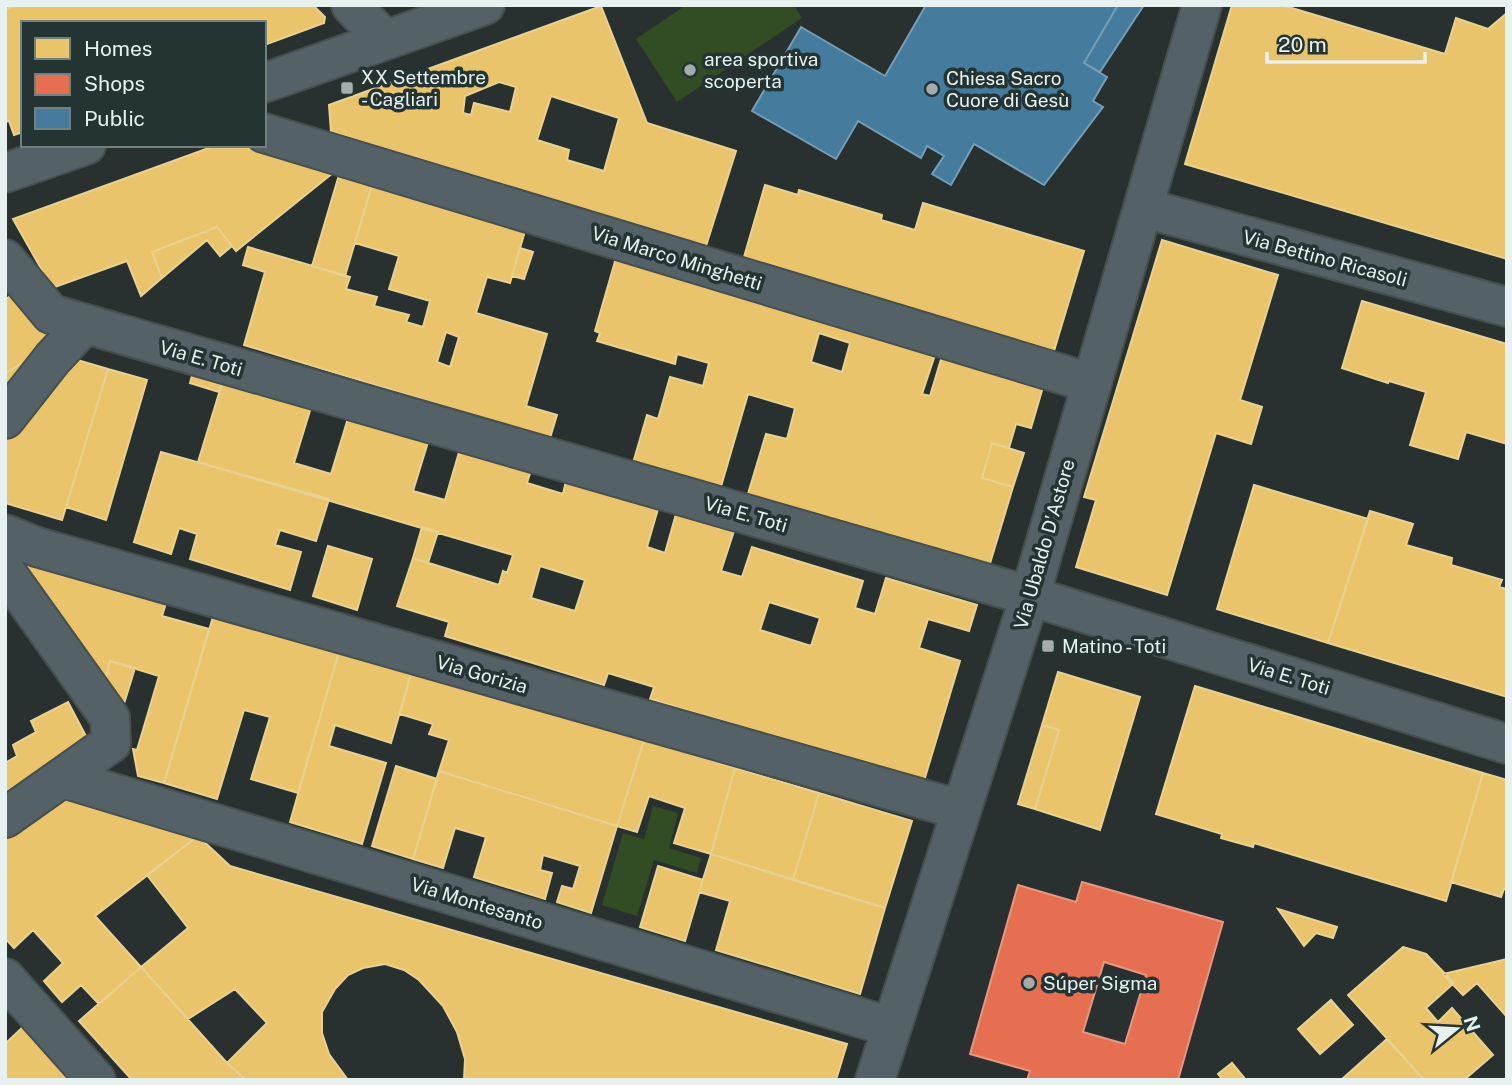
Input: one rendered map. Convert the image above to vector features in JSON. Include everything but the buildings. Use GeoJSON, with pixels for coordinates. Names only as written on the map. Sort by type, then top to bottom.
{"type":"FeatureCollection","features":[{"type":"Feature","properties":{"kind":"street"},"geometry":{"type":"LineString","coordinates":[[351,5],[385,40]]}},
{"type":"Feature","properties":{"kind":"street"},"geometry":{"type":"LineString","coordinates":[[266,82],[485,5]]}},
{"type":"Feature","properties":{"kind":"street","name":"Via Ubaldo D'Astore"},"geometry":{"type":"LineString","coordinates":[[875,1080],[1030,596],[1202,5]]}},
{"type":"Feature","properties":{"kind":"street","name":"Via Marco Minghetti"},"geometry":{"type":"LineString","coordinates":[[266,134],[1091,383]]}},
{"type":"Feature","properties":{"kind":"street"},"geometry":{"type":"LineString","coordinates":[[5,173],[80,147]]}},
{"type":"Feature","properties":{"kind":"street","name":"Via Bettino Ricasoli"},"geometry":{"type":"LineString","coordinates":[[1144,208],[1507,307]]}},
{"type":"Feature","properties":{"kind":"street","name":"Via E. Toti"},"geometry":{"type":"LineString","coordinates":[[5,259],[51,314],[1030,596],[1507,744]]}},
{"type":"Feature","properties":{"kind":"street"},"geometry":{"type":"LineString","coordinates":[[5,419],[53,358],[85,324]]}},
{"type":"Feature","properties":{"kind":"street","name":"Via Gorizia"},"geometry":{"type":"LineString","coordinates":[[5,534],[64,555],[961,810]]}},
{"type":"Feature","properties":{"kind":"street"},"geometry":{"type":"LineString","coordinates":[[5,570],[110,718],[111,743],[5,818]]}},
{"type":"Feature","properties":{"kind":"street","name":"Via Montesanto"},"geometry":{"type":"LineString","coordinates":[[63,778],[891,1027]]}},
{"type":"Feature","properties":{"kind":"street"},"geometry":{"type":"LineString","coordinates":[[5,978],[96,1080]]}},
{"type":"Feature","properties":{"kind":"green space","name":"area sportiva scoperta"},"geometry":{"type":"Polygon","coordinates":[[[686,5],[794,5],[802,18],[677,102],[636,39],[686,5]]]}},
{"type":"Feature","properties":{"kind":"green space"},"geometry":{"type":"Polygon","coordinates":[[[653,806],[678,813],[669,848],[701,858],[697,873],[654,860],[637,916],[602,905],[623,833],[644,839],[653,806]]]}},
{"type":"Feature","properties":{"kind":"place","name":"area sportiva scoperta"},"geometry":{"type":"Point","coordinates":[690,70]}},
{"type":"Feature","properties":{"kind":"place","name":"XX Settembre - Cagliari"},"geometry":{"type":"Point","coordinates":[347,88]}},
{"type":"Feature","properties":{"kind":"place","name":"Chiesa Sacro Cuore di Gesù"},"geometry":{"type":"Point","coordinates":[932,89]}},
{"type":"Feature","properties":{"kind":"place","name":"Matino - Toti"},"geometry":{"type":"Point","coordinates":[1048,646]}},
{"type":"Feature","properties":{"kind":"place","name":"Súper Sigma"},"geometry":{"type":"Point","coordinates":[1029,983]}}]}
